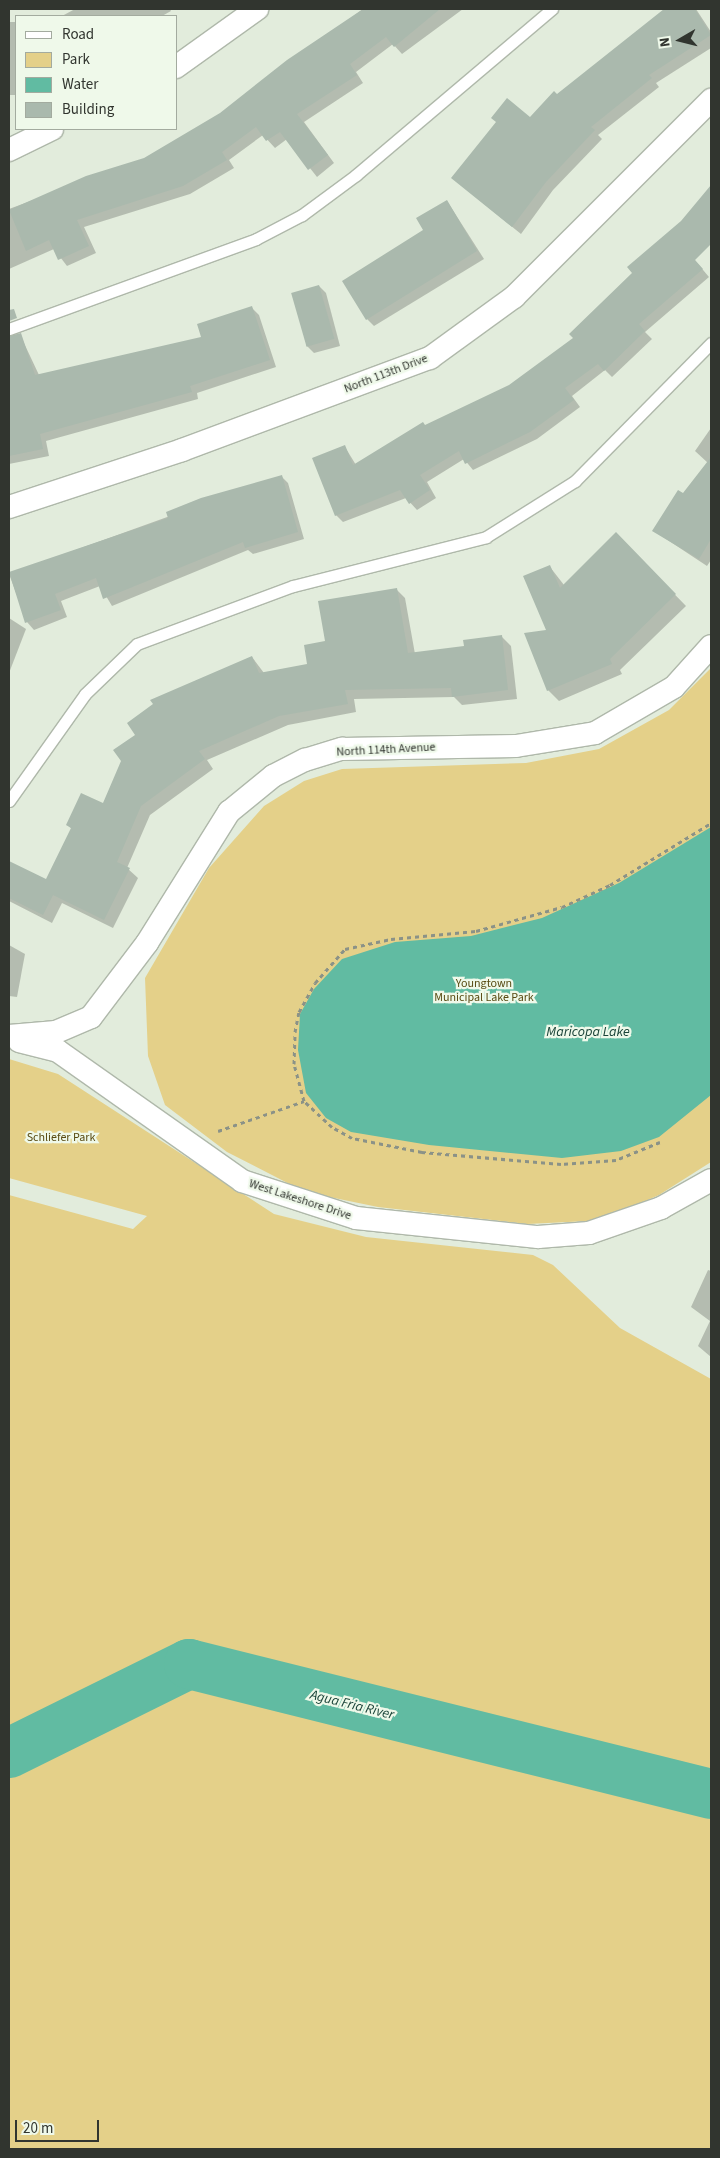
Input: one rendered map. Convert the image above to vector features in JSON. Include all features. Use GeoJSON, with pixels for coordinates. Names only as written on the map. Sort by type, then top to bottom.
{"type":"FeatureCollection","features":[{"type":"Feature","properties":{"kind":"street"},"geometry":{"type":"LineString","coordinates":[[178,66],[257,9]]}},
{"type":"Feature","properties":{"kind":"street","name":"North 113th Drive"},"geometry":{"type":"LineString","coordinates":[[9,507],[182,450],[430,358],[514,297],[711,100]]}},
{"type":"Feature","properties":{"kind":"street"},"geometry":{"type":"LineString","coordinates":[[9,150],[50,130]]}},
{"type":"Feature","properties":{"kind":"street","name":"North 114th Avenue"},"geometry":{"type":"LineString","coordinates":[[9,1037],[56,1032],[91,1017],[147,943],[229,812],[273,776],[305,760],[342,749],[516,746],[595,733],[674,687],[711,646]]}},
{"type":"Feature","properties":{"kind":"street","name":"West Lakeshore Drive"},"geometry":{"type":"LineString","coordinates":[[9,1037],[58,1051],[242,1181],[356,1218],[538,1238],[589,1233],[661,1208],[711,1180]]}},
{"type":"Feature","properties":{"kind":"lane"},"geometry":{"type":"LineString","coordinates":[[9,328],[256,239],[302,215],[356,175],[552,9]]}},
{"type":"Feature","properties":{"kind":"lane"},"geometry":{"type":"LineString","coordinates":[[9,802],[84,694],[137,644],[294,586],[486,536],[575,481],[711,343]]}},
{"type":"Feature","properties":{"kind":"path"},"geometry":{"type":"LineString","coordinates":[[660,1142],[637,1154],[590,1164],[422,1152],[352,1138],[332,1127],[304,1101],[294,1064],[299,1012],[314,983],[345,949],[391,939],[476,931],[562,907],[610,885],[711,822]]}},
{"type":"Feature","properties":{"kind":"path"},"geometry":{"type":"LineString","coordinates":[[218,1131],[304,1101]]}},
{"type":"Feature","properties":{"kind":"green space","name":"Youngtown Municipal Lake Park"},"geometry":{"type":"Polygon","coordinates":[[[711,668],[711,1162],[659,1195],[616,1214],[588,1221],[527,1224],[378,1207],[305,1192],[227,1152],[165,1105],[148,1056],[145,978],[209,868],[264,806],[304,781],[342,769],[526,763],[599,749],[669,710],[711,668]]]}},
{"type":"Feature","properties":{"kind":"green space","name":"Schliefer Park"},"geometry":{"type":"Polygon","coordinates":[[[9,1059],[58,1074],[274,1214],[366,1237],[533,1255],[553,1265],[620,1328],[711,1379],[711,2149],[9,2149],[9,1195],[133,1229],[147,1216],[9,1178],[9,1059]]]}},
{"type":"Feature","properties":{"kind":"water","name":"Maricopa Lake"},"geometry":{"type":"Polygon","coordinates":[[[711,827],[711,1095],[659,1137],[621,1151],[562,1158],[429,1145],[351,1132],[326,1118],[306,1093],[298,1050],[300,1014],[314,989],[342,959],[395,942],[471,936],[542,918],[619,883],[711,827]]]}},
{"type":"Feature","properties":{"kind":"building"},"geometry":{"type":"Polygon","coordinates":[[[363,9],[440,9],[394,47],[386,37],[350,64],[357,75],[297,114],[328,155],[308,170],[280,132],[266,141],[256,127],[222,152],[227,160],[183,186],[77,220],[89,246],[58,260],[49,240],[26,251],[9,210],[86,176],[144,158],[220,113],[287,60],[363,9]]]}},
{"type":"Feature","properties":{"kind":"building"},"geometry":{"type":"Polygon","coordinates":[[[664,9],[695,9],[711,35],[649,75],[652,78],[591,127],[595,130],[546,182],[512,227],[451,178],[496,122],[491,118],[507,98],[530,117],[554,91],[557,94],[664,9]]]}},
{"type":"Feature","properties":{"kind":"building"},"geometry":{"type":"Polygon","coordinates":[[[711,185],[711,244],[695,260],[703,269],[639,324],[645,331],[604,371],[598,364],[565,388],[574,400],[530,432],[465,464],[459,451],[420,475],[430,490],[409,504],[400,490],[335,516],[312,458],[345,445],[353,465],[423,422],[425,425],[509,385],[573,338],[569,334],[632,273],[627,267],[681,221],[711,185]]]}},
{"type":"Feature","properties":{"kind":"building"},"geometry":{"type":"Polygon","coordinates":[[[447,200],[477,251],[366,320],[342,281],[423,230],[416,218],[447,200]]]}},
{"type":"Feature","properties":{"kind":"building"},"geometry":{"type":"Polygon","coordinates":[[[319,285],[334,339],[307,347],[291,293],[319,285]]]}},
{"type":"Feature","properties":{"kind":"building"},"geometry":{"type":"Polygon","coordinates":[[[252,306],[270,360],[190,386],[192,392],[40,434],[43,449],[9,456],[9,336],[21,333],[35,375],[201,337],[197,324],[252,306]]]}},
{"type":"Feature","properties":{"kind":"building"},"geometry":{"type":"Polygon","coordinates":[[[14,309],[17,318],[9,321],[9,310],[14,309]]]}},
{"type":"Feature","properties":{"kind":"building"},"geometry":{"type":"Polygon","coordinates":[[[711,457],[711,539],[699,559],[652,531],[678,490],[683,493],[711,457]]]}},
{"type":"Feature","properties":{"kind":"building"},"geometry":{"type":"Polygon","coordinates":[[[282,475],[298,532],[245,548],[243,542],[103,599],[96,578],[55,594],[61,610],[25,623],[9,572],[168,518],[166,512],[201,498],[282,475]]]}},
{"type":"Feature","properties":{"kind":"building"},"geometry":{"type":"Polygon","coordinates":[[[616,532],[676,594],[610,659],[612,664],[547,691],[524,633],[546,630],[523,576],[550,565],[560,588],[616,532]]]}},
{"type":"Feature","properties":{"kind":"building"},"geometry":{"type":"Polygon","coordinates":[[[397,588],[408,653],[464,646],[463,640],[502,635],[508,690],[452,697],[451,688],[345,690],[348,704],[279,716],[199,751],[205,759],[141,806],[117,862],[130,868],[104,920],[53,895],[43,915],[9,898],[9,861],[46,879],[71,828],[66,825],[81,793],[103,803],[121,761],[113,750],[135,735],[127,723],[153,704],[150,700],[252,656],[259,673],[307,664],[304,645],[325,641],[318,601],[397,588]]]}},
{"type":"Feature","properties":{"kind":"waterway","name":"Agua Fria River"},"geometry":{"type":"LineString","coordinates":[[9,1753],[189,1664],[711,1794]]}}]}
